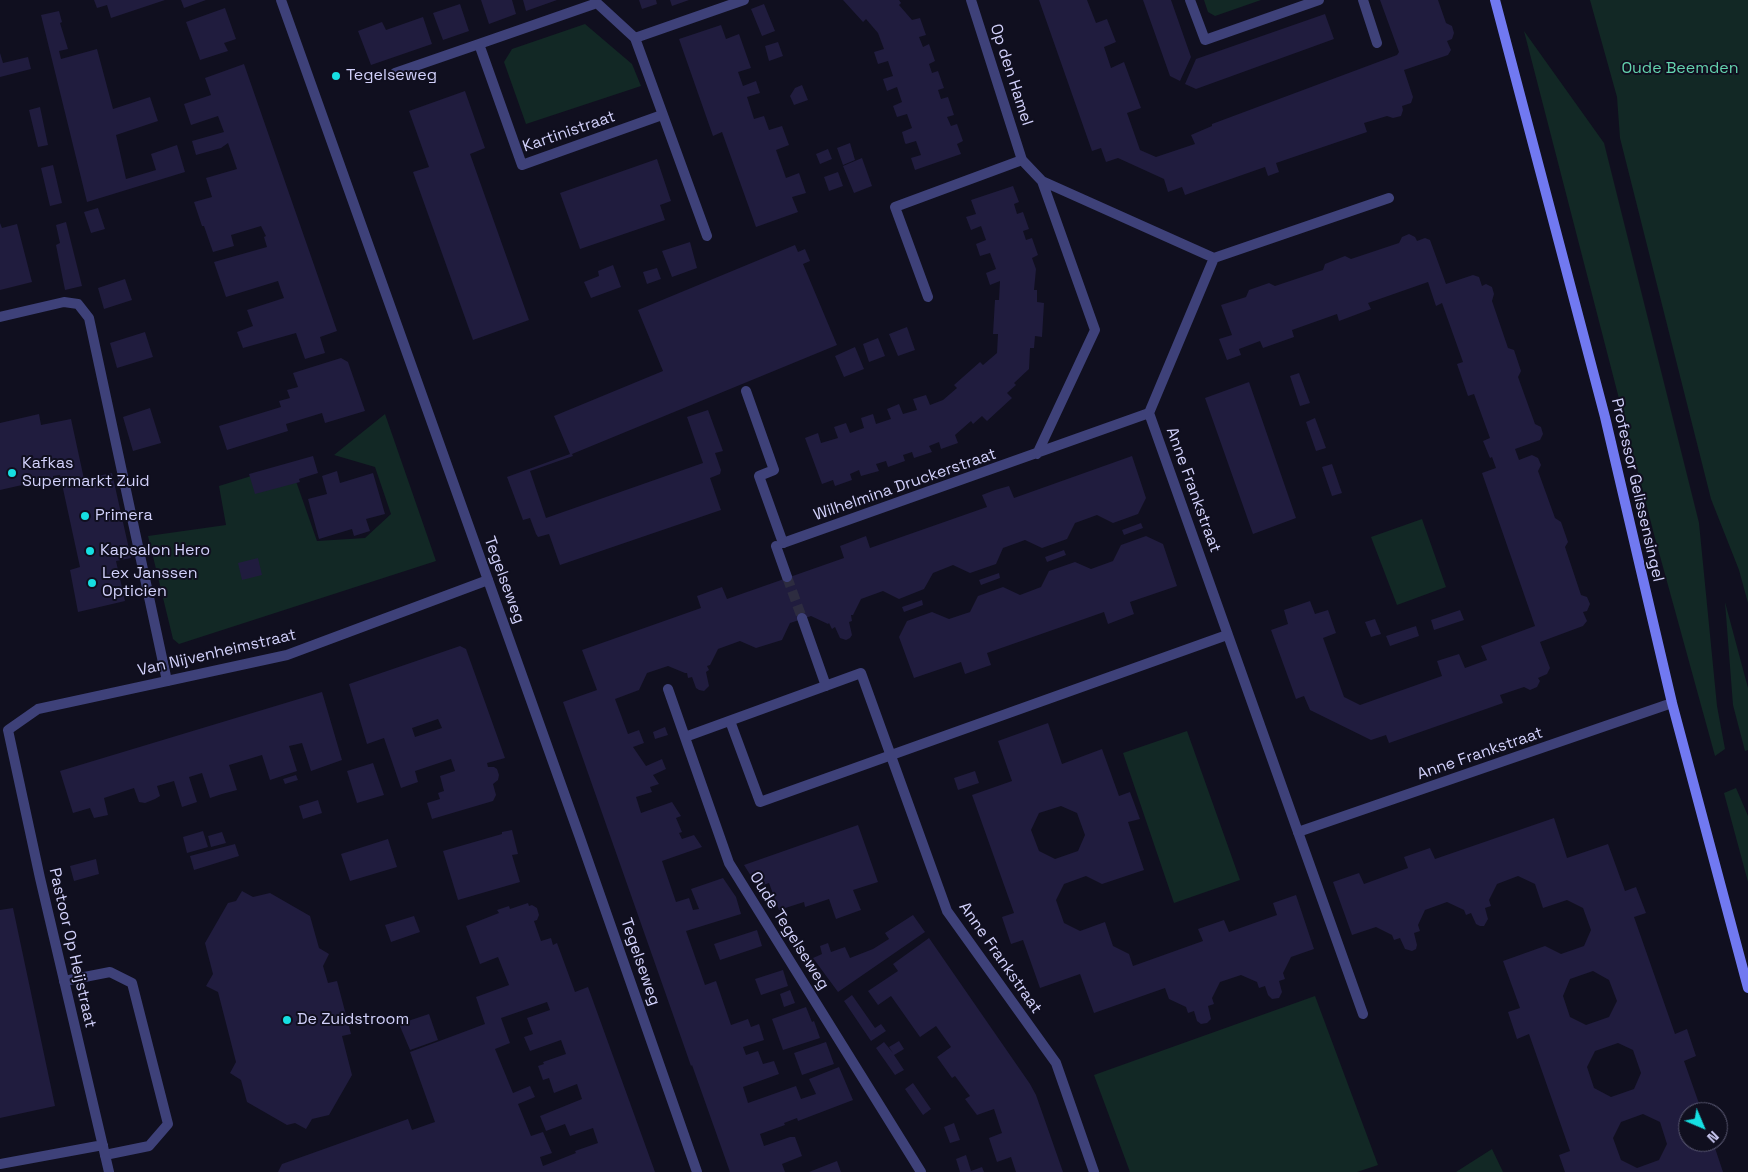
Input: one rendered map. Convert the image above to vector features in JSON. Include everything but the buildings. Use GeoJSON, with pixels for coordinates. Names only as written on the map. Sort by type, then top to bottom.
{"type":"FeatureCollection","features":[{"type":"Feature","properties":{"kind":"main road","name":"Professor Gelissensingel"},"geometry":{"type":"LineString","coordinates":[[1495,0],[1605,417],[1672,703],[1748,988]]}},
{"type":"Feature","properties":{"kind":"street","name":"Tegelseweg"},"geometry":{"type":"LineString","coordinates":[[281,0],[697,1172]]}},
{"type":"Feature","properties":{"kind":"street"},"geometry":{"type":"LineString","coordinates":[[635,38],[744,0]]}},
{"type":"Feature","properties":{"kind":"street","name":"Op den Hamel"},"geometry":{"type":"LineString","coordinates":[[971,0],[1022,160]]}},
{"type":"Feature","properties":{"kind":"street"},"geometry":{"type":"LineString","coordinates":[[1190,0],[1205,40],[1319,0]]}},
{"type":"Feature","properties":{"kind":"street"},"geometry":{"type":"LineString","coordinates":[[1363,0],[1378,43]]}},
{"type":"Feature","properties":{"kind":"street"},"geometry":{"type":"LineString","coordinates":[[395,73],[596,2],[635,38],[707,236]]}},
{"type":"Feature","properties":{"kind":"street","name":"Kartinistraat"},"geometry":{"type":"LineString","coordinates":[[479,44],[522,165],[662,114]]}},
{"type":"Feature","properties":{"kind":"street"},"geometry":{"type":"LineString","coordinates":[[928,298],[895,207],[1022,160],[1042,181],[1214,258],[1389,198]]}},
{"type":"Feature","properties":{"kind":"street"},"geometry":{"type":"LineString","coordinates":[[1037,454],[1095,330],[1042,181]]}},
{"type":"Feature","properties":{"kind":"street"},"geometry":{"type":"LineString","coordinates":[[1149,413],[1214,258]]}},
{"type":"Feature","properties":{"kind":"street"},"geometry":{"type":"LineString","coordinates":[[0,317],[64,302],[78,304],[89,318],[167,681]]}},
{"type":"Feature","properties":{"kind":"street"},"geometry":{"type":"LineString","coordinates":[[746,391],[774,470],[759,476],[780,544],[787,577]]}},
{"type":"Feature","properties":{"kind":"street","name":"Anne Frankstraat"},"geometry":{"type":"LineString","coordinates":[[1149,413],[1363,1014]]}},
{"type":"Feature","properties":{"kind":"street","name":"Wilhelmina Druckerstraat"},"geometry":{"type":"LineString","coordinates":[[780,544],[1149,413]]}},
{"type":"Feature","properties":{"kind":"street","name":"Van Nijvenheimstraat"},"geometry":{"type":"LineString","coordinates":[[8,730],[38,709],[287,655],[488,580]]}},
{"type":"Feature","properties":{"kind":"street"},"geometry":{"type":"LineString","coordinates":[[802,618],[826,686]]}},
{"type":"Feature","properties":{"kind":"street"},"geometry":{"type":"LineString","coordinates":[[730,721],[760,802],[1228,635]]}},
{"type":"Feature","properties":{"kind":"street","name":"Anne Frankstraat"},"geometry":{"type":"LineString","coordinates":[[685,737],[861,673],[947,910],[1056,1063],[1094,1172]]}},
{"type":"Feature","properties":{"kind":"street","name":"Oude Tegelseweg"},"geometry":{"type":"LineString","coordinates":[[668,689],[729,863],[921,1172]]}},
{"type":"Feature","properties":{"kind":"street","name":"Anne Frankstraat"},"geometry":{"type":"LineString","coordinates":[[1298,832],[1672,703]]}},
{"type":"Feature","properties":{"kind":"street","name":"Pastoor Op Heijstraat"},"geometry":{"type":"LineString","coordinates":[[8,730],[40,878],[109,1172]]}},
{"type":"Feature","properties":{"kind":"street"},"geometry":{"type":"LineString","coordinates":[[0,1164],[149,1146],[168,1124],[132,983],[110,972],[64,981]]}},
{"type":"Feature","properties":{"kind":"green space"},"geometry":{"type":"Polygon","coordinates":[[[1204,0],[1261,0],[1215,16],[1208,12],[1204,0]]]}},
{"type":"Feature","properties":{"kind":"green space","name":"Oude Beemden"},"geometry":{"type":"Polygon","coordinates":[[[1590,0],[1748,0],[1748,603],[1739,570],[1711,499],[1620,138],[1617,97],[1590,0]]]}},
{"type":"Feature","properties":{"kind":"green space"},"geometry":{"type":"Polygon","coordinates":[[[585,24],[632,64],[641,86],[526,124],[504,62],[512,49],[585,24]]]}},
{"type":"Feature","properties":{"kind":"green space"},"geometry":{"type":"Polygon","coordinates":[[[1524,31],[1604,143],[1699,523],[1717,706],[1725,749],[1715,756],[1655,538],[1524,31]]]}},
{"type":"Feature","properties":{"kind":"green space"},"geometry":{"type":"Polygon","coordinates":[[[385,414],[436,561],[179,644],[173,639],[148,536],[226,525],[219,486],[290,464],[317,541],[365,538],[391,514],[375,467],[334,455],[385,414]]]}},
{"type":"Feature","properties":{"kind":"green space"},"geometry":{"type":"Polygon","coordinates":[[[1422,519],[1446,587],[1397,605],[1371,537],[1422,519]]]}},
{"type":"Feature","properties":{"kind":"green space"},"geometry":{"type":"Polygon","coordinates":[[[1725,602],[1748,688],[1748,750],[1745,751],[1733,705],[1725,602]]]}},
{"type":"Feature","properties":{"kind":"green space"},"geometry":{"type":"Polygon","coordinates":[[[1187,731],[1240,880],[1174,903],[1123,753],[1187,731]]]}},
{"type":"Feature","properties":{"kind":"green space"},"geometry":{"type":"Polygon","coordinates":[[[1736,788],[1748,816],[1748,882],[1724,793],[1736,788]]]}},
{"type":"Feature","properties":{"kind":"green space"},"geometry":{"type":"Polygon","coordinates":[[[1315,996],[1378,1165],[1357,1172],[1130,1172],[1094,1075],[1315,996]]]}},
{"type":"Feature","properties":{"kind":"green space"},"geometry":{"type":"Polygon","coordinates":[[[1492,1149],[1503,1172],[1456,1172],[1492,1149]]]}},
{"type":"Feature","properties":{"kind":"tunnel"},"geometry":{"type":"LineString","coordinates":[[787,577],[802,618]]}},
{"type":"Feature","properties":{"kind":"place","name":"Tegelseweg"},"geometry":{"type":"Point","coordinates":[336,76]}},
{"type":"Feature","properties":{"kind":"place","name":"Kafkas Supermarkt Zuid"},"geometry":{"type":"Point","coordinates":[12,473]}},
{"type":"Feature","properties":{"kind":"place","name":"Primera"},"geometry":{"type":"Point","coordinates":[85,516]}},
{"type":"Feature","properties":{"kind":"place","name":"Kapsalon Hero"},"geometry":{"type":"Point","coordinates":[90,551]}},
{"type":"Feature","properties":{"kind":"place","name":"Lex Janssen Opticien"},"geometry":{"type":"Point","coordinates":[92,583]}},
{"type":"Feature","properties":{"kind":"place","name":"De Zuidstroom"},"geometry":{"type":"Point","coordinates":[287,1020]}}]}
